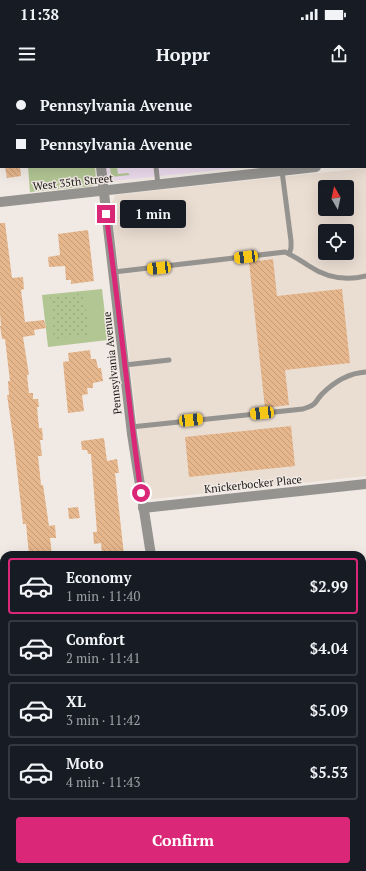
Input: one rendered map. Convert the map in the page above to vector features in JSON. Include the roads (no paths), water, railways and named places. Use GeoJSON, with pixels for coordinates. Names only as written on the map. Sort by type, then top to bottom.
{"type":"FeatureCollection","features":[{"type":"Feature","properties":{"kind":"street","name":"Pennsylvania Avenue"},"geometry":{"type":"LineString","coordinates":[[101,168],[132,426],[150,551]]}},
{"type":"Feature","properties":{"kind":"street","name":"West 35th Street"},"geometry":{"type":"LineString","coordinates":[[0,202],[308,168]]}},
{"type":"Feature","properties":{"kind":"street","name":"Knickerbocker Place"},"geometry":{"type":"LineString","coordinates":[[143,508],[366,484]]}},
{"type":"Feature","properties":{"kind":"lane"},"geometry":{"type":"LineString","coordinates":[[156,168],[158,185]]}},
{"type":"Feature","properties":{"kind":"lane"},"geometry":{"type":"LineString","coordinates":[[282,171],[291,241],[291,248],[288,254]]}},
{"type":"Feature","properties":{"kind":"lane"},"geometry":{"type":"LineString","coordinates":[[114,272],[188,265],[285,252],[294,256],[310,268],[331,276],[343,279],[354,279],[366,276]]}},
{"type":"Feature","properties":{"kind":"lane"},"geometry":{"type":"LineString","coordinates":[[125,365],[170,360]]}},
{"type":"Feature","properties":{"kind":"lane"},"geometry":{"type":"LineString","coordinates":[[132,426],[303,409],[315,405],[321,395],[336,382],[352,374],[366,372]]}}]}
